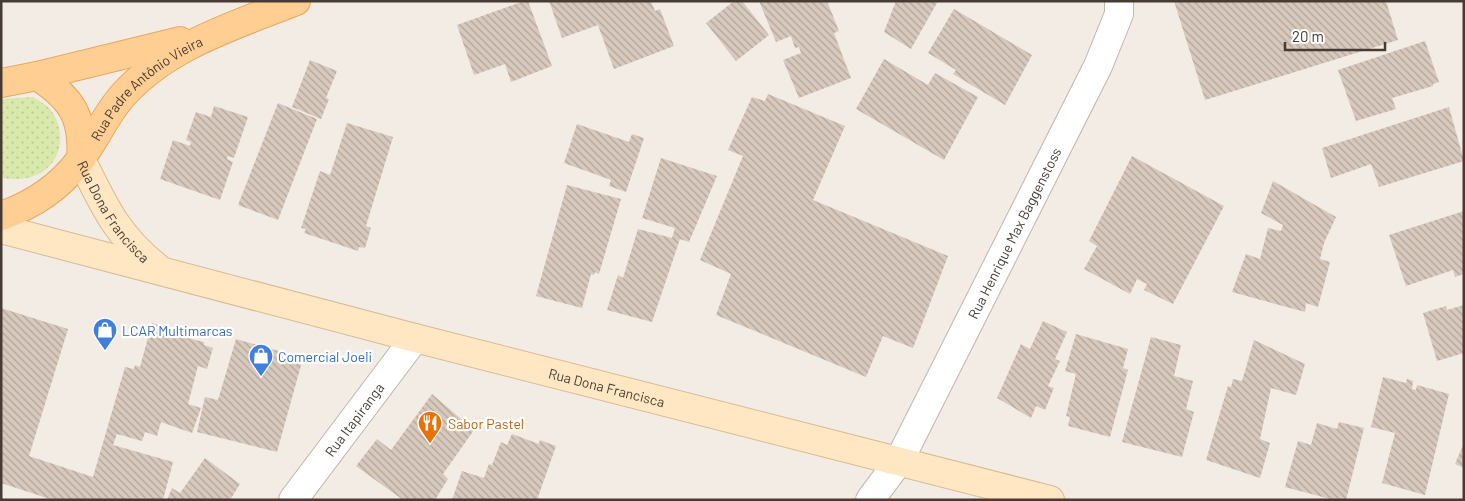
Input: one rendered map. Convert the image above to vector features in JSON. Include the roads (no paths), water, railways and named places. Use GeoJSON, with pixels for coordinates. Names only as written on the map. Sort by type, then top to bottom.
{"type":"FeatureCollection","features":[{"type":"Feature","properties":{"kind":"main road","name":"Rua Padre Antônio Vieira"},"geometry":{"type":"LineString","coordinates":[[1,216],[44,197],[81,159],[100,124],[124,94],[162,62],[186,46],[296,1]]}},
{"type":"Feature","properties":{"kind":"main road","name":"Rua Padre Antônio Vieira"},"geometry":{"type":"LineString","coordinates":[[38,76],[223,31]]}},
{"type":"Feature","properties":{"kind":"main road","name":"Rua Dona Francisca"},"geometry":{"type":"LineString","coordinates":[[38,76],[54,87],[69,102],[78,119],[82,139],[81,159],[107,212],[120,232],[136,251],[164,273]]}},
{"type":"Feature","properties":{"kind":"main road"},"geometry":{"type":"LineString","coordinates":[[1,83],[38,76]]}},
{"type":"Feature","properties":{"kind":"main road","name":"Rua Dona Francisca"},"geometry":{"type":"LineString","coordinates":[[1,229],[415,338],[1050,500]]}},
{"type":"Feature","properties":{"kind":"street","name":"Rua Henrique Max Baggenstoss"},"geometry":{"type":"LineString","coordinates":[[870,500],[899,461],[1102,58],[1119,14],[1119,1]]}},
{"type":"Feature","properties":{"kind":"street","name":"Rua Itapiranga"},"geometry":{"type":"LineString","coordinates":[[293,500],[415,338]]}},
{"type":"Feature","properties":{"kind":"place","name":"LCAR Multimarcas"},"geometry":{"type":"Point","coordinates":[105,351]}},
{"type":"Feature","properties":{"kind":"place","name":"Comercial Joeli"},"geometry":{"type":"Point","coordinates":[261,377]}},
{"type":"Feature","properties":{"kind":"place","name":"Sabor Pastel"},"geometry":{"type":"Point","coordinates":[430,444]}}]}
